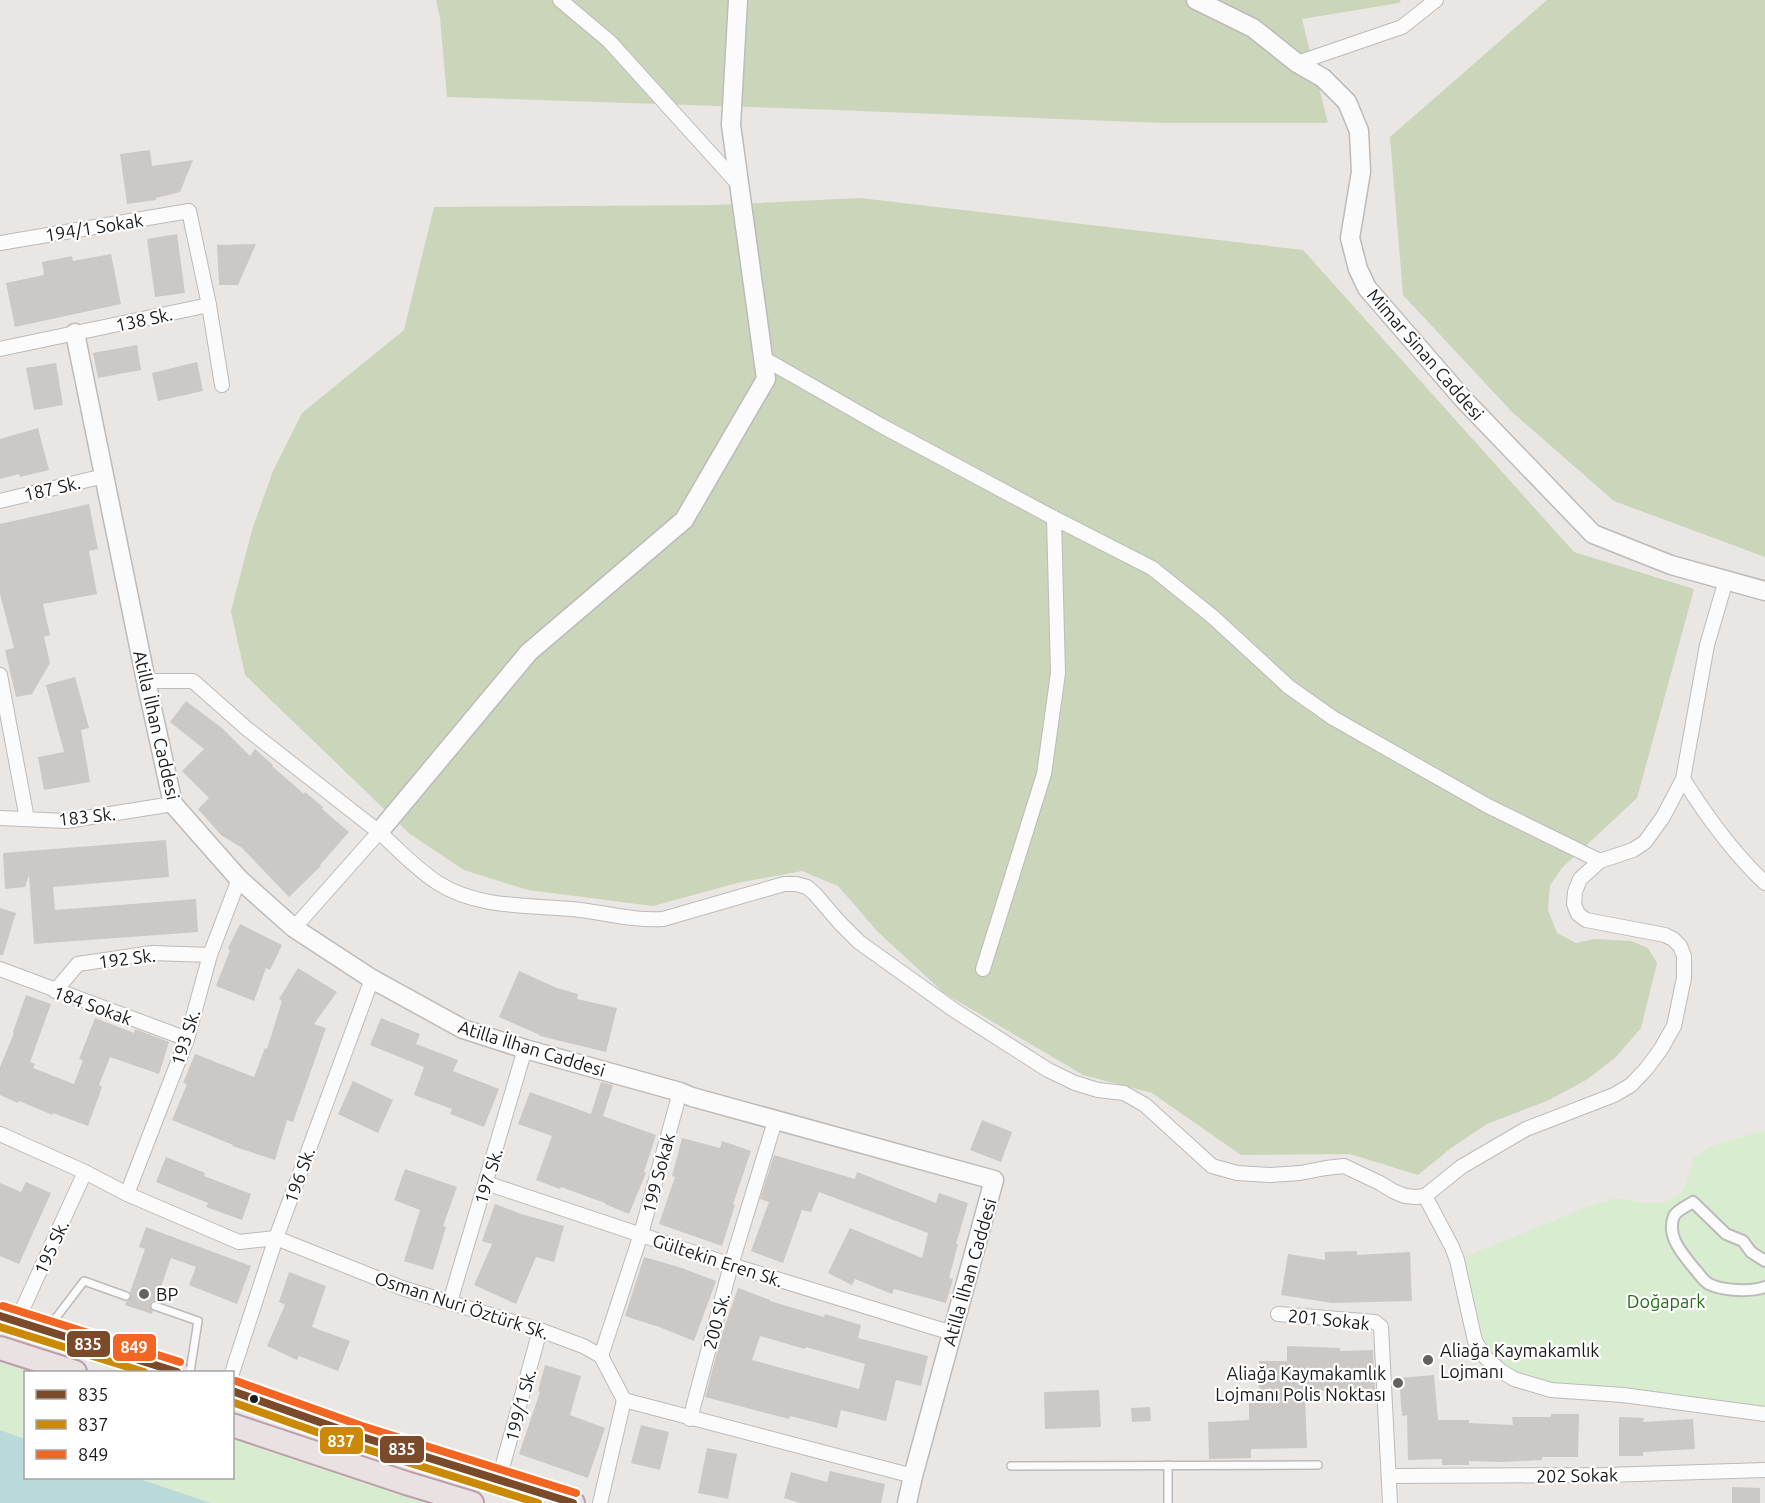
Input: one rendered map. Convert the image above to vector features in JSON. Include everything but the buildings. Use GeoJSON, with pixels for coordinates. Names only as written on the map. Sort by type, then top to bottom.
{"type":"FeatureCollection","features":[{"type":"Feature","properties":{"kind":"highway"},"geometry":{"type":"LineString","coordinates":[[8,1318],[174,1371]]}},
{"type":"Feature","properties":{"kind":"highway"},"geometry":{"type":"LineString","coordinates":[[0,1348],[72,1371]]}},
{"type":"Feature","properties":{"kind":"highway"},"geometry":{"type":"LineString","coordinates":[[234,1392],[399,1450],[573,1503]]}},
{"type":"Feature","properties":{"kind":"highway"},"geometry":{"type":"LineString","coordinates":[[234,1426],[406,1484],[472,1503]]}},
{"type":"Feature","properties":{"kind":"street"},"geometry":{"type":"LineString","coordinates":[[560,0],[609,42],[740,186]]}},
{"type":"Feature","properties":{"kind":"street","name":"Mimar Sinan Caddesi"},"geometry":{"type":"LineString","coordinates":[[1196,0],[1253,28],[1297,63],[1323,78],[1347,102],[1359,131],[1361,172],[1350,238],[1358,269],[1367,288],[1464,400],[1593,534],[1671,565],[1765,591]]}},
{"type":"Feature","properties":{"kind":"street"},"geometry":{"type":"LineString","coordinates":[[1297,63],[1402,27],[1436,0]]}},
{"type":"Feature","properties":{"kind":"street"},"geometry":{"type":"LineString","coordinates":[[294,928],[379,832],[529,652],[684,520],[766,379],[731,125],[734,2]]}},
{"type":"Feature","properties":{"kind":"street","name":"194/1 Sokak"},"geometry":{"type":"LineString","coordinates":[[0,243],[189,211],[209,305]]}},
{"type":"Feature","properties":{"kind":"street"},"geometry":{"type":"LineString","coordinates":[[209,305],[222,385]]}},
{"type":"Feature","properties":{"kind":"street","name":"138 Sk."},"geometry":{"type":"LineString","coordinates":[[0,349],[209,305]]}},
{"type":"Feature","properties":{"kind":"street","name":"Atilla İlhan Caddesi"},"geometry":{"type":"LineString","coordinates":[[75,333],[173,804],[239,879],[294,928],[372,979],[463,1029],[775,1121],[994,1180],[907,1503]]}},
{"type":"Feature","properties":{"kind":"street"},"geometry":{"type":"LineString","coordinates":[[763,358],[882,426],[1152,568],[1213,617],[1288,687],[1333,718],[1488,806],[1600,861]]}},
{"type":"Feature","properties":{"kind":"street","name":"187 Sk."},"geometry":{"type":"LineString","coordinates":[[0,501],[104,476]]}},
{"type":"Feature","properties":{"kind":"street"},"geometry":{"type":"LineString","coordinates":[[983,969],[1044,774],[1058,673],[1054,518]]}},
{"type":"Feature","properties":{"kind":"street"},"geometry":{"type":"LineString","coordinates":[[146,681],[193,681],[246,728],[379,832],[440,885],[470,897],[518,906],[572,909],[646,920],[663,919],[784,884],[807,887],[859,942],[954,1010],[1048,1070],[1075,1083],[1098,1090],[1124,1093],[1145,1106],[1212,1166],[1237,1173],[1270,1175],[1344,1166],[1393,1191],[1405,1196],[1416,1197],[1425,1196],[1461,1167],[1526,1129],[1614,1095],[1632,1085],[1647,1068],[1670,1034],[1674,1026],[1684,978],[1684,956],[1680,946],[1665,935],[1586,920],[1578,914],[1574,904],[1575,892],[1580,879],[1600,861],[1633,850],[1645,842],[1663,817],[1683,779],[1707,645],[1726,580]]}},
{"type":"Feature","properties":{"kind":"street"},"geometry":{"type":"LineString","coordinates":[[0,675],[27,819]]}},
{"type":"Feature","properties":{"kind":"street"},"geometry":{"type":"LineString","coordinates":[[1683,779],[1720,834],[1765,883]]}},
{"type":"Feature","properties":{"kind":"street","name":"183 Sk."},"geometry":{"type":"LineString","coordinates":[[0,818],[66,821],[173,804]]}},
{"type":"Feature","properties":{"kind":"street","name":"193 Sk."},"geometry":{"type":"LineString","coordinates":[[127,1194],[187,1039],[210,955],[239,879]]}},
{"type":"Feature","properties":{"kind":"street","name":"192 Sk."},"geometry":{"type":"LineString","coordinates":[[55,991],[78,964],[152,953],[210,955]]}},
{"type":"Feature","properties":{"kind":"street","name":"184 Sokak"},"geometry":{"type":"LineString","coordinates":[[0,969],[187,1039]]}},
{"type":"Feature","properties":{"kind":"street","name":"196 Sk."},"geometry":{"type":"LineString","coordinates":[[233,1371],[276,1238],[372,979]]}},
{"type":"Feature","properties":{"kind":"street","name":"197 Sk."},"geometry":{"type":"LineString","coordinates":[[450,1302],[525,1049]]}},
{"type":"Feature","properties":{"kind":"street","name":"199 Sokak"},"geometry":{"type":"LineString","coordinates":[[601,1356],[641,1234],[680,1092]]}},
{"type":"Feature","properties":{"kind":"street","name":"200 Sk."},"geometry":{"type":"LineString","coordinates":[[690,1419],[730,1265],[775,1121]]}},
{"type":"Feature","properties":{"kind":"street","name":"Osman Nuri Öztürk Sk."},"geometry":{"type":"LineString","coordinates":[[0,1134],[85,1172],[127,1194],[239,1242],[276,1238],[402,1288],[540,1330],[583,1346],[601,1356]]}},
{"type":"Feature","properties":{"kind":"street","name":"195 Sk."},"geometry":{"type":"LineString","coordinates":[[8,1318],[85,1172]]}},
{"type":"Feature","properties":{"kind":"street","name":"Gültekin Eren Sk."},"geometry":{"type":"LineString","coordinates":[[486,1183],[730,1265],[952,1333]]}},
{"type":"Feature","properties":{"kind":"street"},"geometry":{"type":"LineString","coordinates":[[1425,1196],[1457,1260],[1475,1341],[1486,1358],[1501,1371],[1514,1379],[1551,1390],[1623,1395],[1765,1414]]}},
{"type":"Feature","properties":{"kind":"street"},"geometry":{"type":"LineString","coordinates":[[1765,1261],[1751,1252],[1743,1241],[1726,1234],[1693,1202],[1677,1212],[1674,1218],[1673,1235],[1678,1248],[1708,1284],[1727,1289],[1746,1290],[1765,1287]]}},
{"type":"Feature","properties":{"kind":"street","name":"201 Sokak"},"geometry":{"type":"LineString","coordinates":[[1278,1314],[1375,1322],[1382,1327],[1390,1503]]}},
{"type":"Feature","properties":{"kind":"street","name":"199/1 Sk."},"geometry":{"type":"LineString","coordinates":[[499,1479],[540,1330]]}},
{"type":"Feature","properties":{"kind":"street"},"geometry":{"type":"LineString","coordinates":[[600,1503],[624,1400],[601,1356]]}},
{"type":"Feature","properties":{"kind":"street"},"geometry":{"type":"LineString","coordinates":[[624,1400],[913,1476]]}},
{"type":"Feature","properties":{"kind":"street","name":"202 Sokak"},"geometry":{"type":"LineString","coordinates":[[1389,1476],[1605,1475],[1765,1470]]}},
{"type":"Feature","properties":{"kind":"lane"},"geometry":{"type":"LineString","coordinates":[[45,1331],[84,1281],[126,1296]]}},
{"type":"Feature","properties":{"kind":"lane"},"geometry":{"type":"LineString","coordinates":[[155,1306],[198,1321],[190,1371]]}},
{"type":"Feature","properties":{"kind":"lane"},"geometry":{"type":"LineString","coordinates":[[1011,1466],[1318,1464]]}},
{"type":"Feature","properties":{"kind":"lane"},"geometry":{"type":"LineString","coordinates":[[1168,1465],[1168,1503]]}},
{"type":"Feature","properties":{"kind":"green space"},"geometry":{"type":"Polygon","coordinates":[[[436,0],[1401,0],[1399,3],[1302,19],[1328,123],[1162,123],[447,97],[440,18],[436,0]]]}},
{"type":"Feature","properties":{"kind":"green space"},"geometry":{"type":"Polygon","coordinates":[[[1547,0],[1765,0],[1765,557],[1614,501],[1513,413],[1403,295],[1390,137],[1547,0]]]}},
{"type":"Feature","properties":{"kind":"green space"},"geometry":{"type":"Polygon","coordinates":[[[860,198],[1303,250],[1574,552],[1694,589],[1637,798],[1562,868],[1550,885],[1548,910],[1557,933],[1576,943],[1595,939],[1631,941],[1648,948],[1657,963],[1641,1028],[1615,1058],[1586,1080],[1549,1100],[1487,1124],[1451,1148],[1418,1175],[1350,1154],[1241,1155],[1152,1093],[1083,1075],[944,993],[878,932],[838,886],[802,871],[737,883],[653,906],[528,890],[464,870],[410,834],[245,675],[231,611],[252,530],[273,471],[302,413],[404,330],[434,207],[717,205],[860,198]]]}},
{"type":"Feature","properties":{"kind":"green space","name":"Doğapark"},"geometry":{"type":"Polygon","coordinates":[[[1765,1131],[1765,1414],[1551,1390],[1486,1358],[1457,1260],[1600,1202],[1620,1199],[1654,1203],[1673,1199],[1685,1187],[1691,1165],[1698,1154],[1715,1145],[1765,1131]]]}},
{"type":"Feature","properties":{"kind":"green space"},"geometry":{"type":"Polygon","coordinates":[[[0,1348],[72,1371],[24,1371],[24,1439],[0,1430],[0,1348]]]}},
{"type":"Feature","properties":{"kind":"green space"},"geometry":{"type":"Polygon","coordinates":[[[234,1425],[472,1503],[211,1503],[140,1479],[234,1479],[234,1425]]]}},
{"type":"Feature","properties":{"kind":"water"},"geometry":{"type":"Polygon","coordinates":[[[0,1430],[24,1439],[24,1479],[140,1479],[211,1503],[0,1503],[0,1430]]]}},
{"type":"Feature","properties":{"kind":"transit line","name":"849"},"geometry":{"type":"LineString","coordinates":[[3,1306],[180,1362]]}},
{"type":"Feature","properties":{"kind":"transit line","name":"835"},"geometry":{"type":"LineString","coordinates":[[0,1316],[174,1371]]}},
{"type":"Feature","properties":{"kind":"transit line","name":"837"},"geometry":{"type":"LineString","coordinates":[[0,1327],[141,1371]]}},
{"type":"Feature","properties":{"kind":"transit line","name":"849"},"geometry":{"type":"LineString","coordinates":[[236,1381],[362,1426],[576,1493]]}},
{"type":"Feature","properties":{"kind":"transit line","name":"835"},"geometry":{"type":"LineString","coordinates":[[234,1392],[359,1436],[573,1503]]}},
{"type":"Feature","properties":{"kind":"transit line","name":"837"},"geometry":{"type":"LineString","coordinates":[[234,1403],[356,1446],[538,1503]]}},
{"type":"Feature","properties":{"kind":"place","name":"BP"},"geometry":{"type":"Point","coordinates":[144,1294]}},
{"type":"Feature","properties":{"kind":"place","name":"Aliağa Kaymakamlık Lojmanı"},"geometry":{"type":"Point","coordinates":[1428,1360]}},
{"type":"Feature","properties":{"kind":"place","name":"Aliağa Kaymakamlık Lojmanı Polis Noktası"},"geometry":{"type":"Point","coordinates":[1398,1383]}}]}
